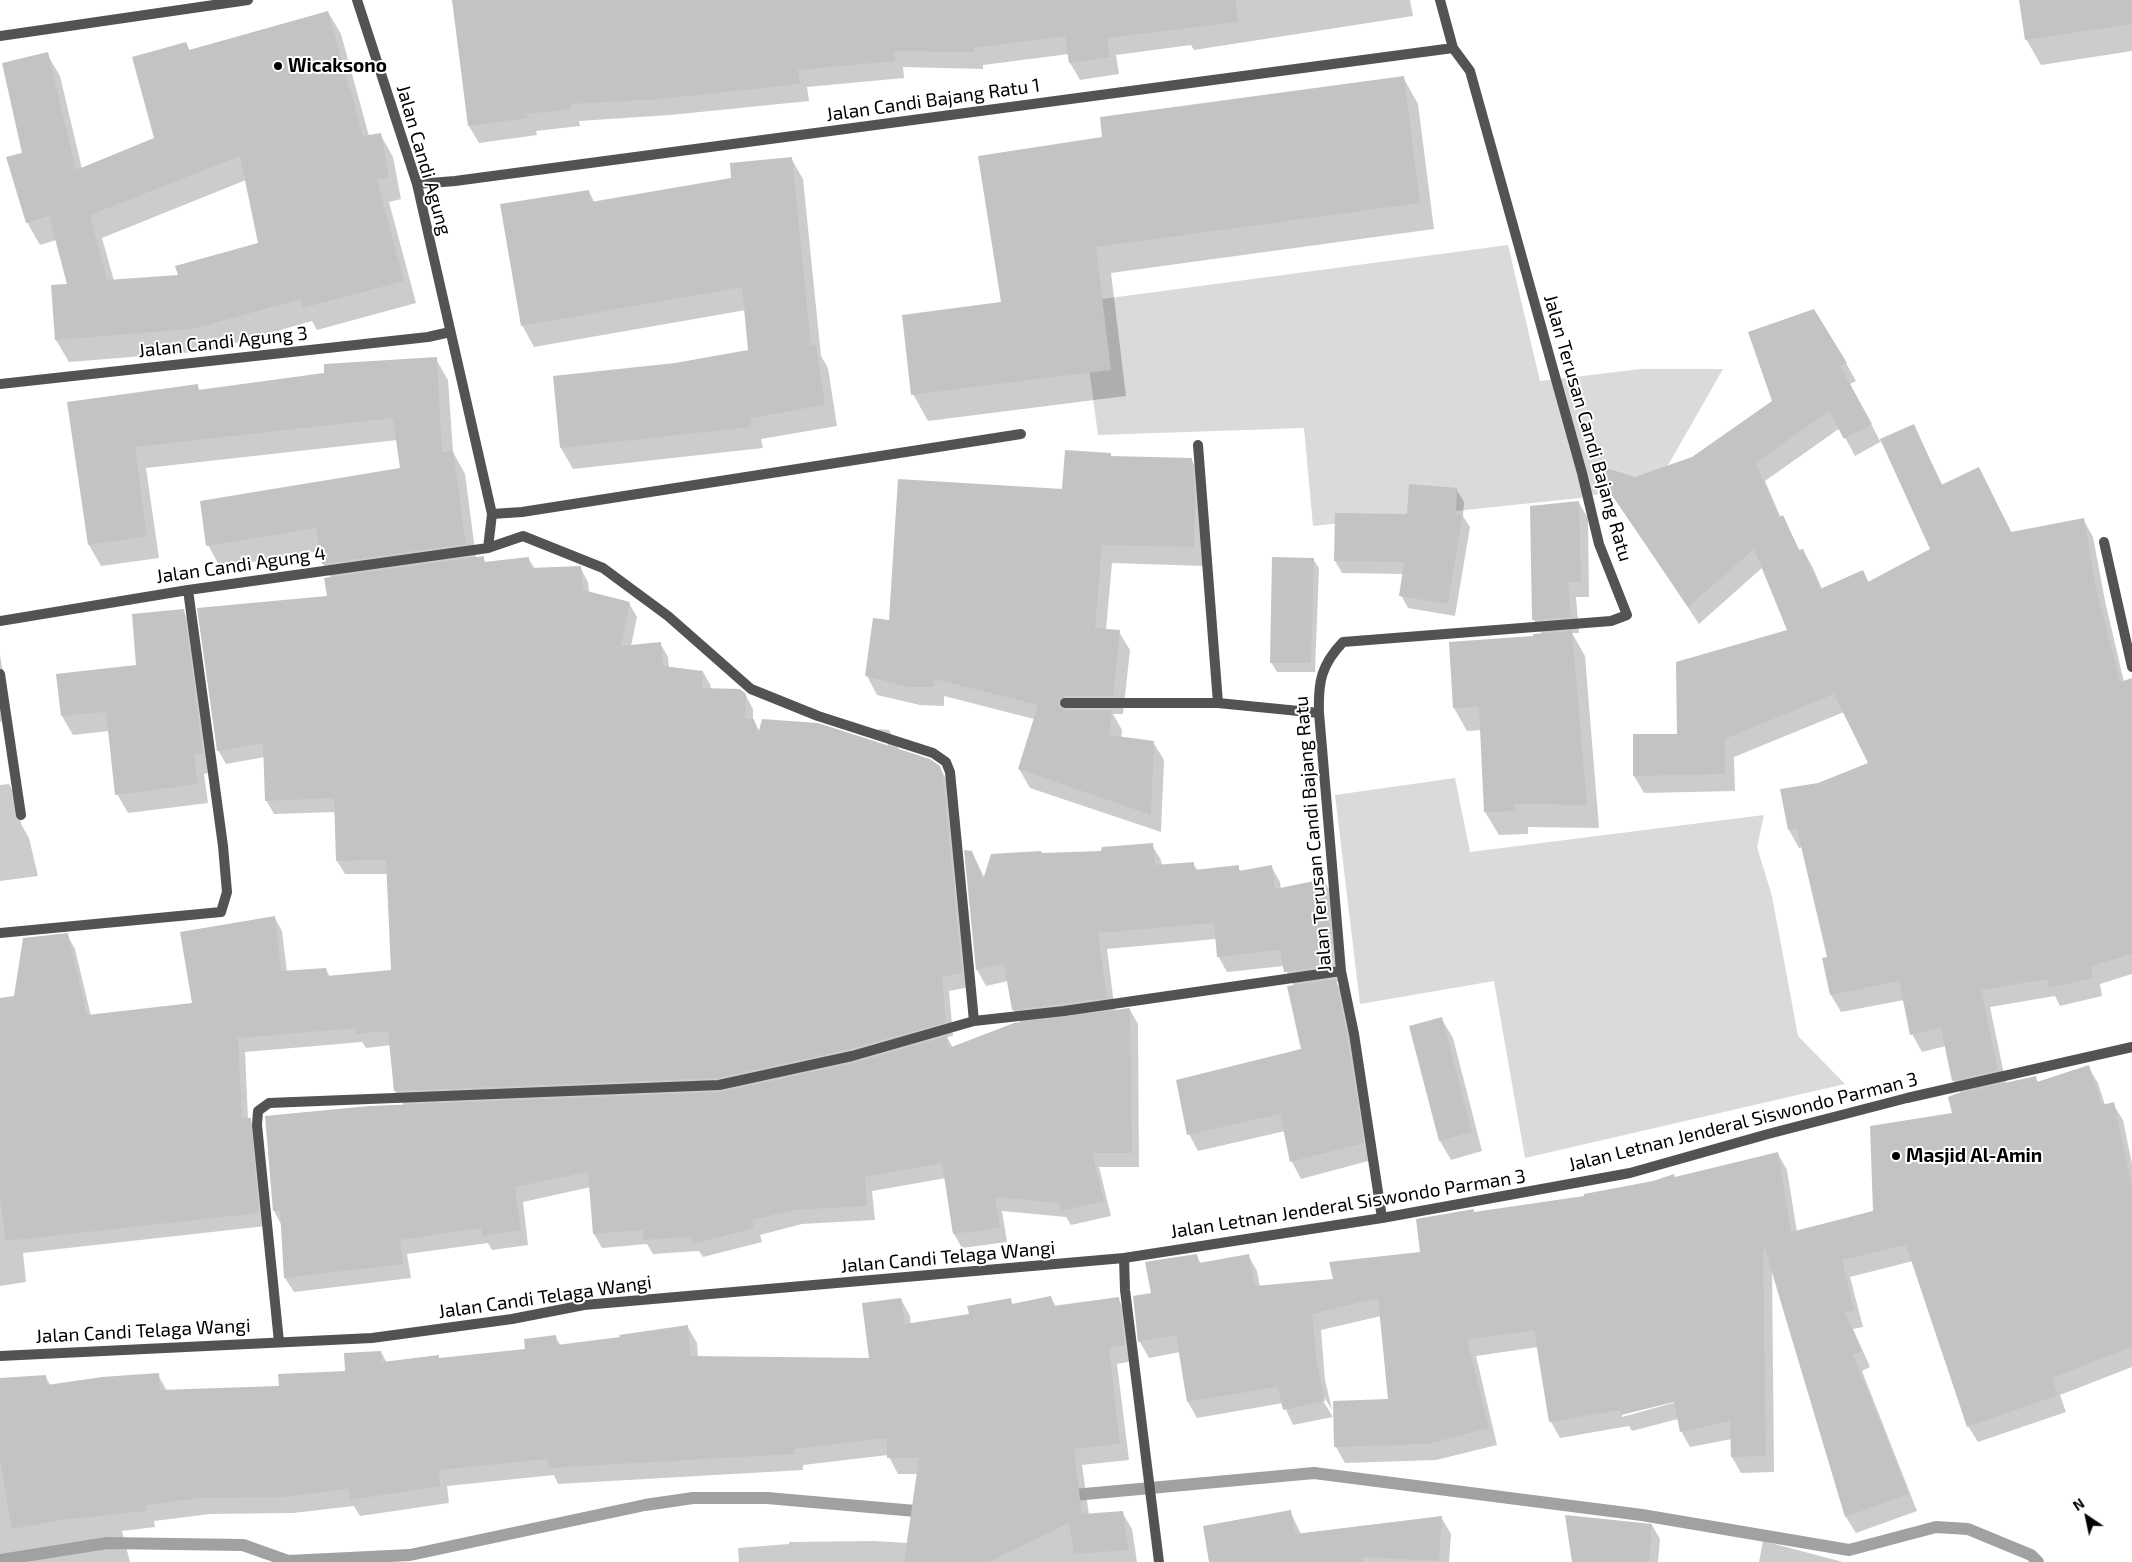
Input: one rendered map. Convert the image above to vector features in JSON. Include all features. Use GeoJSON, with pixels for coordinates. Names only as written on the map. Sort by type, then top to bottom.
{"type":"FeatureCollection","features":[{"type":"Feature","properties":{"kind":"street"},"geometry":{"type":"LineString","coordinates":[[0,36],[248,0]]}},
{"type":"Feature","properties":{"kind":"street","name":"Jalan Candi Agung"},"geometry":{"type":"LineString","coordinates":[[356,0],[417,184],[492,514],[488,548]]}},
{"type":"Feature","properties":{"kind":"street"},"geometry":{"type":"LineString","coordinates":[[1440,0],[1453,48]]}},
{"type":"Feature","properties":{"kind":"street","name":"Jalan Candi Bajang Ratu 1"},"geometry":{"type":"LineString","coordinates":[[417,184],[465,180],[1453,48]]}},
{"type":"Feature","properties":{"kind":"street","name":"Jalan Terusan Candi Bajang Ratu"},"geometry":{"type":"LineString","coordinates":[[1382,1218],[1354,1034],[1341,971],[1319,713],[1318,686],[1326,664],[1343,642],[1611,621],[1627,615],[1599,544],[1582,473],[1470,71],[1453,48]]}},
{"type":"Feature","properties":{"kind":"street","name":"Jalan Candi Agung 3"},"geometry":{"type":"LineString","coordinates":[[0,384],[428,337],[450,332]]}},
{"type":"Feature","properties":{"kind":"street"},"geometry":{"type":"LineString","coordinates":[[492,514],[522,512],[1021,434]]}},
{"type":"Feature","properties":{"kind":"street"},"geometry":{"type":"LineString","coordinates":[[1198,445],[1218,703]]}},
{"type":"Feature","properties":{"kind":"street","name":"Jalan Candi Agung 4"},"geometry":{"type":"LineString","coordinates":[[0,621],[188,590],[488,548],[523,536],[603,568],[668,616],[751,689],[818,716],[933,754],[946,762],[950,772],[974,1021]]}},
{"type":"Feature","properties":{"kind":"street"},"geometry":{"type":"LineString","coordinates":[[2104,542],[2132,667]]}},
{"type":"Feature","properties":{"kind":"street"},"geometry":{"type":"LineString","coordinates":[[0,933],[221,912],[227,892],[223,846],[188,590]]}},
{"type":"Feature","properties":{"kind":"street"},"geometry":{"type":"LineString","coordinates":[[0,674],[21,815]]}},
{"type":"Feature","properties":{"kind":"street"},"geometry":{"type":"LineString","coordinates":[[1065,703],[1218,703],[1319,713]]}},
{"type":"Feature","properties":{"kind":"street"},"geometry":{"type":"LineString","coordinates":[[279,1342],[257,1125],[258,1112],[269,1103],[719,1085],[852,1056],[974,1021],[1064,1011],[1341,971]]}},
{"type":"Feature","properties":{"kind":"street","name":"Jalan Letnan Jenderal Siswondo Parman 3"},"geometry":{"type":"LineString","coordinates":[[1124,1258],[1382,1218],[1630,1173],[1768,1134],[1907,1098],[2132,1047]]}},
{"type":"Feature","properties":{"kind":"street"},"geometry":{"type":"LineString","coordinates":[[1124,1258],[1125,1290],[1159,1562]]}},
{"type":"Feature","properties":{"kind":"street","name":"Jalan Candi Telaga Wangi"},"geometry":{"type":"LineString","coordinates":[[0,1356],[372,1338],[512,1319],[584,1306],[1124,1258]]}},
{"type":"Feature","properties":{"kind":"shaded area"},"geometry":{"type":"Polygon","coordinates":[[[1508,245],[1540,381],[1641,369],[1723,369],[1659,481],[1580,498],[1313,526],[1304,428],[1098,435],[1080,302],[1508,245]]]}},
{"type":"Feature","properties":{"kind":"shaded area"},"geometry":{"type":"Polygon","coordinates":[[[1455,778],[1470,852],[1764,815],[1757,847],[1772,896],[1798,1036],[1845,1084],[1525,1158],[1494,981],[1360,1004],[1335,795],[1455,778]]]}},
{"type":"Feature","properties":{"kind":"building"},"geometry":{"type":"Polygon","coordinates":[[[452,0],[1236,0],[1238,22],[1107,38],[1110,57],[1069,63],[1065,36],[974,48],[974,52],[894,51],[895,61],[798,70],[800,84],[660,99],[570,104],[571,109],[527,114],[528,118],[468,126],[452,0]]]}},
{"type":"Feature","properties":{"kind":"building"},"geometry":{"type":"Polygon","coordinates":[[[2019,0],[2132,0],[2132,24],[2025,40],[2019,0]]]}},
{"type":"Feature","properties":{"kind":"building"},"geometry":{"type":"Polygon","coordinates":[[[328,11],[363,136],[381,133],[389,177],[377,179],[404,281],[303,308],[301,299],[193,329],[55,340],[51,285],[67,284],[49,216],[26,223],[6,157],[22,153],[2,63],[48,52],[76,170],[154,138],[132,57],[186,42],[189,50],[328,11]],[[240,156],[90,215],[107,280],[178,275],[175,266],[258,243],[240,156]]]}},
{"type":"Feature","properties":{"kind":"building"},"geometry":{"type":"Polygon","coordinates":[[[1404,76],[1420,203],[1096,247],[1111,370],[911,395],[902,315],[1001,302],[978,156],[1102,137],[1100,117],[1404,76]]]}},
{"type":"Feature","properties":{"kind":"building"},"geometry":{"type":"Polygon","coordinates":[[[792,157],[811,346],[816,345],[825,405],[750,418],[751,427],[560,448],[553,376],[675,363],[748,350],[742,287],[521,326],[500,204],[589,190],[591,202],[731,178],[730,163],[792,157]]]}},
{"type":"Feature","properties":{"kind":"building"},"geometry":{"type":"Polygon","coordinates":[[[1814,309],[1847,363],[1840,366],[1872,424],[1844,439],[1829,411],[1756,463],[1779,517],[1783,515],[1799,550],[1803,549],[1820,589],[1863,570],[1868,582],[1930,549],[1880,439],[1914,424],[1941,485],[1979,467],[2011,532],[2084,518],[2095,583],[2120,682],[2132,678],[2132,954],[2091,966],[2093,978],[2049,988],[2047,979],[1981,990],[1998,1070],[1952,1081],[1941,1028],[1910,1035],[1899,981],[1830,995],[1822,958],[1827,957],[1797,829],[1788,830],[1780,789],[1818,783],[1868,763],[1834,694],[1725,739],[1725,774],[1633,776],[1633,734],[1677,734],[1676,662],[1787,630],[1754,549],[1688,607],[1590,463],[1635,477],[1692,457],[1772,401],[1748,332],[1814,309]]]}},
{"type":"Feature","properties":{"kind":"building"},"geometry":{"type":"Polygon","coordinates":[[[437,357],[442,452],[453,451],[466,544],[322,564],[316,528],[206,546],[200,501],[400,468],[393,418],[135,447],[147,536],[88,545],[67,402],[198,384],[198,390],[324,373],[324,364],[437,357]]]}},
{"type":"Feature","properties":{"kind":"building"},"geometry":{"type":"Polygon","coordinates":[[[1065,450],[1111,453],[1111,456],[1192,458],[1195,499],[1194,547],[1102,545],[1095,628],[1120,630],[1113,696],[1065,696],[1058,703],[1059,707],[1065,710],[1112,710],[1109,735],[1154,741],[1151,815],[1018,769],[1038,705],[934,679],[934,687],[909,687],[865,676],[873,618],[889,620],[898,479],[1062,489],[1065,450]]]}},
{"type":"Feature","properties":{"kind":"building"},"geometry":{"type":"Polygon","coordinates":[[[1409,484],[1457,488],[1456,514],[1463,513],[1448,604],[1399,596],[1404,562],[1334,561],[1335,513],[1407,514],[1409,484]]]}},
{"type":"Feature","properties":{"kind":"building"},"geometry":{"type":"Polygon","coordinates":[[[1579,501],[1581,582],[1568,582],[1571,617],[1532,620],[1530,506],[1579,501]]]}},
{"type":"Feature","properties":{"kind":"building"},"geometry":{"type":"Polygon","coordinates":[[[484,556],[484,562],[529,557],[530,568],[581,566],[583,590],[630,602],[621,646],[661,642],[663,666],[703,671],[702,688],[740,689],[746,694],[745,718],[754,719],[758,735],[762,719],[818,723],[930,759],[940,766],[943,774],[962,973],[942,977],[946,1022],[850,1049],[718,1078],[394,1091],[388,1031],[356,1034],[356,1028],[238,1038],[242,1118],[251,1118],[259,1213],[6,1241],[0,1200],[0,998],[14,996],[23,938],[68,933],[87,1015],[192,1003],[180,932],[275,916],[281,971],[326,968],[327,976],[391,970],[386,860],[336,861],[334,798],[265,801],[263,743],[217,751],[197,608],[327,596],[324,578],[484,556]]]}},
{"type":"Feature","properties":{"kind":"building"},"geometry":{"type":"Polygon","coordinates":[[[1272,557],[1314,558],[1311,663],[1270,663],[1272,557]]]}},
{"type":"Feature","properties":{"kind":"building"},"geometry":{"type":"Polygon","coordinates":[[[184,609],[203,753],[194,755],[198,784],[115,795],[106,712],[61,716],[56,674],[136,665],[132,614],[184,609]]]}},
{"type":"Feature","properties":{"kind":"building"},"geometry":{"type":"Polygon","coordinates":[[[1572,631],[1587,805],[1515,804],[1515,811],[1484,812],[1479,707],[1453,708],[1449,642],[1533,636],[1533,634],[1572,631]]]}},
{"type":"Feature","properties":{"kind":"building"},"geometry":{"type":"Polygon","coordinates":[[[1153,843],[1155,865],[1194,862],[1194,870],[1239,865],[1239,871],[1272,865],[1275,889],[1324,879],[1332,945],[1329,946],[1333,965],[1284,972],[1280,950],[1217,957],[1214,923],[1098,933],[1107,998],[1012,1010],[1004,964],[976,970],[964,850],[972,851],[983,880],[991,854],[1041,851],[1042,853],[1101,851],[1102,847],[1153,843]]]}},
{"type":"Feature","properties":{"kind":"building"},"geometry":{"type":"Polygon","coordinates":[[[1336,979],[1364,1143],[1290,1162],[1280,1114],[1187,1135],[1176,1080],[1301,1049],[1287,986],[1336,979]]]}},
{"type":"Feature","properties":{"kind":"building"},"geometry":{"type":"Polygon","coordinates":[[[1130,1008],[1132,1153],[1092,1153],[1104,1201],[1061,1211],[1059,1203],[995,1197],[1000,1228],[953,1234],[942,1163],[865,1177],[867,1206],[794,1210],[752,1220],[754,1228],[693,1244],[690,1237],[643,1240],[643,1230],[593,1234],[588,1172],[515,1187],[521,1230],[482,1236],[481,1228],[400,1240],[403,1264],[284,1278],[280,1211],[273,1211],[265,1116],[369,1106],[720,1092],[854,1063],[947,1036],[949,1048],[1014,1023],[1130,1008]]]}},
{"type":"Feature","properties":{"kind":"building"},"geometry":{"type":"Polygon","coordinates":[[[1442,1017],[1472,1132],[1439,1141],[1409,1026],[1442,1017]]]}},
{"type":"Feature","properties":{"kind":"building"},"geometry":{"type":"Polygon","coordinates":[[[2089,1065],[2102,1105],[2114,1102],[2132,1187],[2132,1347],[2052,1378],[2058,1395],[1967,1427],[1906,1245],[1842,1260],[1854,1310],[1845,1313],[1862,1351],[1853,1355],[1909,1494],[1845,1517],[1765,1249],[1763,1249],[1766,1456],[1731,1457],[1730,1421],[1680,1432],[1674,1402],[1621,1415],[1620,1410],[1549,1422],[1534,1330],[1467,1340],[1489,1428],[1427,1444],[1334,1447],[1333,1401],[1388,1399],[1378,1298],[1312,1314],[1317,1363],[1325,1401],[1283,1410],[1278,1387],[1187,1402],[1176,1335],[1138,1342],[1133,1296],[1151,1293],[1145,1262],[1197,1254],[1199,1263],[1249,1254],[1255,1286],[1333,1279],[1329,1262],[1420,1252],[1416,1219],[1474,1209],[1474,1212],[1584,1196],[1584,1194],[1653,1181],[1674,1174],[1675,1177],[1778,1152],[1791,1232],[1873,1211],[1870,1126],[1952,1113],[1948,1097],[1955,1094],[2036,1076],[2037,1082],[2089,1065]]]}},
{"type":"Feature","properties":{"kind":"building"},"geometry":{"type":"Polygon","coordinates":[[[1051,1296],[1053,1306],[1119,1297],[1125,1345],[1109,1348],[1120,1444],[1074,1449],[1082,1514],[1123,1511],[1129,1550],[1074,1554],[1069,1523],[989,1562],[904,1562],[919,1458],[887,1458],[887,1438],[794,1449],[794,1454],[548,1468],[547,1459],[439,1470],[440,1486],[350,1500],[348,1489],[283,1497],[200,1498],[146,1505],[146,1511],[62,1520],[12,1529],[0,1460],[0,1378],[46,1375],[47,1385],[102,1377],[159,1373],[160,1390],[279,1386],[278,1374],[345,1371],[344,1353],[381,1351],[382,1362],[439,1355],[439,1358],[525,1349],[524,1339],[556,1335],[557,1345],[620,1337],[619,1335],[688,1325],[690,1356],[869,1358],[862,1303],[901,1298],[905,1324],[969,1314],[967,1306],[1011,1298],[1012,1304],[1051,1296]]]}},
{"type":"Feature","properties":{"kind":"building"},"geometry":{"type":"Polygon","coordinates":[[[1291,1510],[1295,1534],[1442,1516],[1439,1561],[1363,1557],[1363,1562],[1209,1562],[1203,1526],[1291,1510]]]}},
{"type":"Feature","properties":{"kind":"building"},"geometry":{"type":"Polygon","coordinates":[[[1565,1515],[1652,1524],[1649,1562],[1572,1562],[1565,1515]]]}},
{"type":"Feature","properties":{"kind":"waterway"},"geometry":{"type":"LineString","coordinates":[[1063,1496],[1314,1473],[1642,1515],[1849,1550],[1936,1527],[1968,1529],[2031,1555],[2038,1562]]}},
{"type":"Feature","properties":{"kind":"waterway"},"geometry":{"type":"LineString","coordinates":[[0,1560],[107,1543],[243,1545],[288,1561],[410,1555],[645,1505],[693,1498],[767,1498],[927,1512]]}},
{"type":"Feature","properties":{"kind":"place","name":"Wicaksono"},"geometry":{"type":"Point","coordinates":[278,66]}},
{"type":"Feature","properties":{"kind":"place","name":"Masjid Al-Amin"},"geometry":{"type":"Point","coordinates":[1896,1156]}}]}
